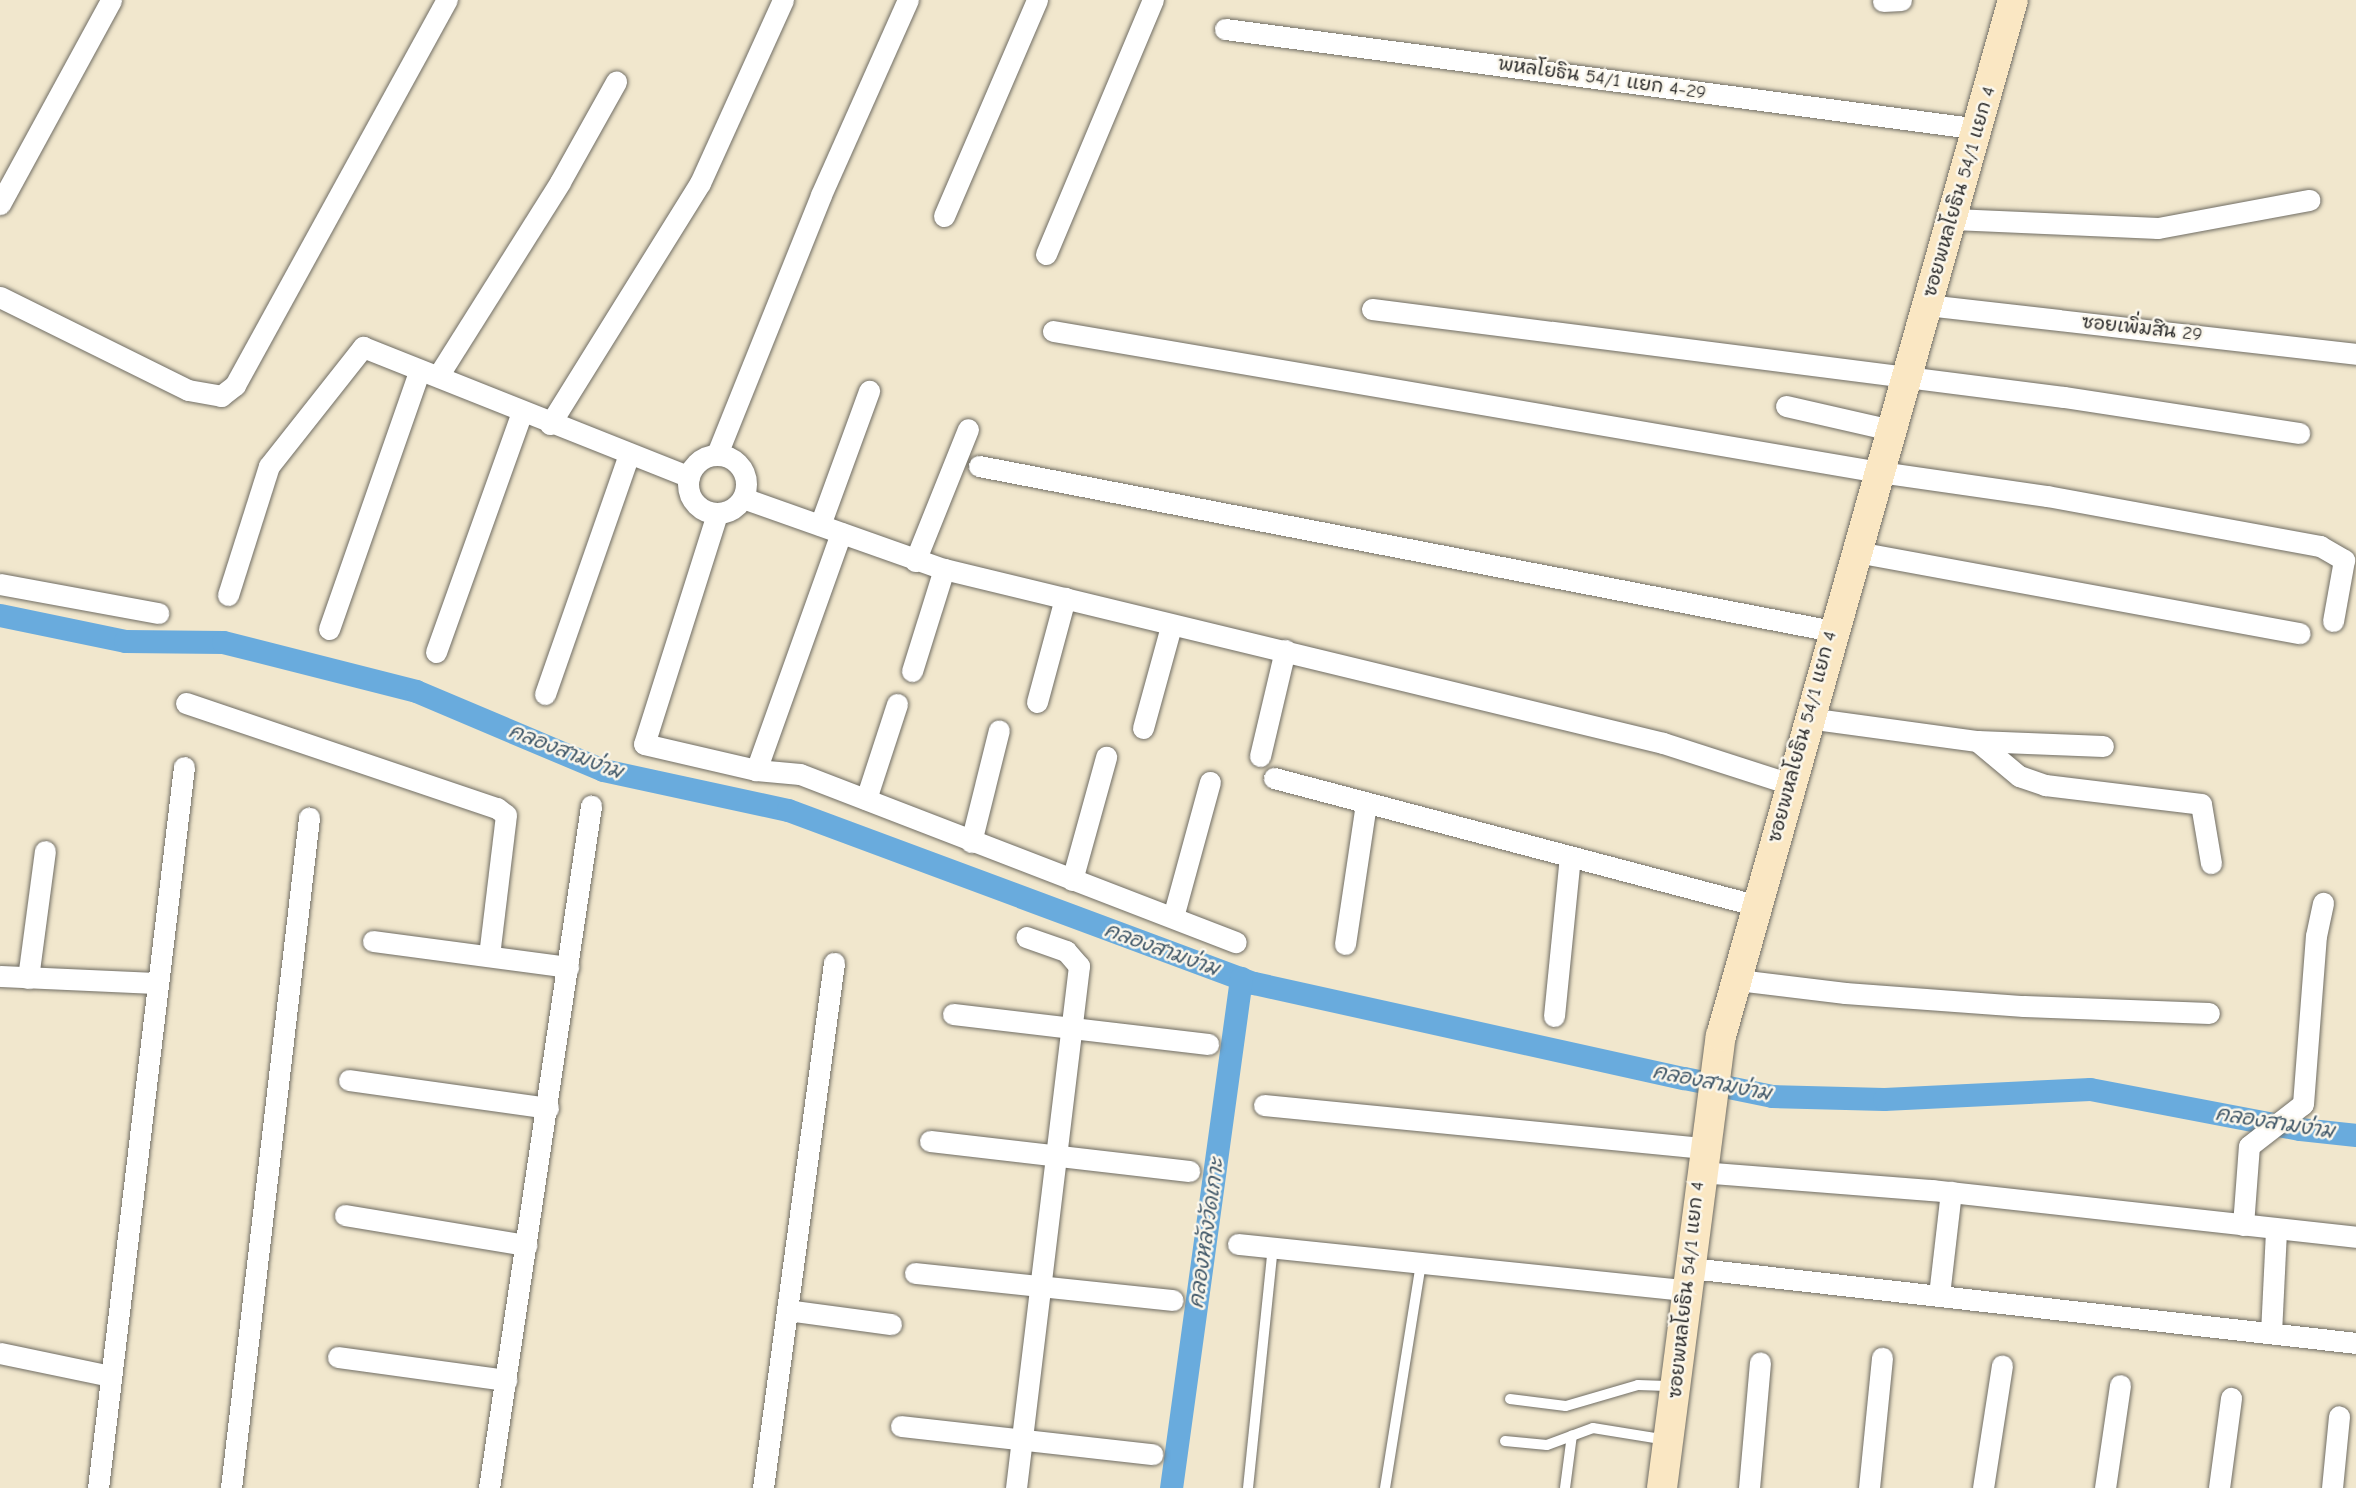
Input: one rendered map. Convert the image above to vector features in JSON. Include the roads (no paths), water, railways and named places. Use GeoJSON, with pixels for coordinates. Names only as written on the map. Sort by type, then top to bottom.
{"type":"FeatureCollection","features":[{"type":"Feature","properties":{"kind":"street"},"geometry":{"type":"LineString","coordinates":[[0,204],[111,0]]}},
{"type":"Feature","properties":{"kind":"street"},"geometry":{"type":"LineString","coordinates":[[0,297],[188,390],[220,396],[235,385],[447,0]]}},
{"type":"Feature","properties":{"kind":"street"},"geometry":{"type":"LineString","coordinates":[[550,424],[700,183],[783,0]]}},
{"type":"Feature","properties":{"kind":"street"},"geometry":{"type":"LineString","coordinates":[[717,454],[821,195],[908,0]]}},
{"type":"Feature","properties":{"kind":"street"},"geometry":{"type":"LineString","coordinates":[[944,216],[1037,0]]}},
{"type":"Feature","properties":{"kind":"street"},"geometry":{"type":"LineString","coordinates":[[1046,254],[1153,0]]}},
{"type":"Feature","properties":{"kind":"street","name":"ซอยพหลโยธิน 54/1 แยก 4"},"geometry":{"type":"LineString","coordinates":[[1662,1488],[1690,1280],[1710,1095],[1721,1036],[1832,631],[1908,377],[2013,0]]}},
{"type":"Feature","properties":{"kind":"street","name":"พหลโยธิน 54/1 แยก 4-29"},"geometry":{"type":"LineString","coordinates":[[1225,29],[1979,129]]}},
{"type":"Feature","properties":{"kind":"street"},"geometry":{"type":"LineString","coordinates":[[329,629],[428,374],[560,182],[616,82]]}},
{"type":"Feature","properties":{"kind":"street"},"geometry":{"type":"LineString","coordinates":[[1953,219],[2158,228],[2309,200]]}},
{"type":"Feature","properties":{"kind":"street","name":"ซอยเพิ่มสิน 29"},"geometry":{"type":"LineString","coordinates":[[1927,305],[2356,354]]}},
{"type":"Feature","properties":{"kind":"street"},"geometry":{"type":"LineString","coordinates":[[1372,309],[1908,377],[2299,433]]}},
{"type":"Feature","properties":{"kind":"street"},"geometry":{"type":"LineString","coordinates":[[1053,331],[1880,472],[2047,496],[2334,551],[2342,556],[2345,569],[2333,621]]}},
{"type":"Feature","properties":{"kind":"street"},"geometry":{"type":"LineString","coordinates":[[228,595],[269,466],[363,346],[550,424],[689,477]]}},
{"type":"Feature","properties":{"kind":"street"},"geometry":{"type":"LineString","coordinates":[[820,525],[869,391]]}},
{"type":"Feature","properties":{"kind":"street"},"geometry":{"type":"LineString","coordinates":[[1786,407],[1892,430]]}},
{"type":"Feature","properties":{"kind":"street"},"geometry":{"type":"LineString","coordinates":[[436,652],[522,412]]}},
{"type":"Feature","properties":{"kind":"street"},"geometry":{"type":"LineString","coordinates":[[915,561],[968,429]]}},
{"type":"Feature","properties":{"kind":"street"},"geometry":{"type":"LineString","coordinates":[[545,694],[629,454]]}},
{"type":"Feature","properties":{"kind":"street"},"geometry":{"type":"LineString","coordinates":[[717,454],[732,458],[743,469],[747,484],[743,498],[732,509],[717,514],[702,510],[692,499],[689,477],[702,458],[717,454]]}},
{"type":"Feature","properties":{"kind":"street"},"geometry":{"type":"LineString","coordinates":[[979,466],[1832,631]]}},
{"type":"Feature","properties":{"kind":"street"},"geometry":{"type":"LineString","coordinates":[[743,498],[915,561],[944,569],[1663,743],[1790,784]]}},
{"type":"Feature","properties":{"kind":"street"},"geometry":{"type":"LineString","coordinates":[[717,514],[644,744],[755,770],[800,775],[1236,942]]}},
{"type":"Feature","properties":{"kind":"street"},"geometry":{"type":"LineString","coordinates":[[755,770],[795,651],[841,533]]}},
{"type":"Feature","properties":{"kind":"street"},"geometry":{"type":"LineString","coordinates":[[1857,552],[2300,633]]}},
{"type":"Feature","properties":{"kind":"street"},"geometry":{"type":"LineString","coordinates":[[912,671],[944,569]]}},
{"type":"Feature","properties":{"kind":"street"},"geometry":{"type":"LineString","coordinates":[[0,584],[158,613]]}},
{"type":"Feature","properties":{"kind":"street"},"geometry":{"type":"LineString","coordinates":[[1037,702],[1065,598]]}},
{"type":"Feature","properties":{"kind":"street"},"geometry":{"type":"LineString","coordinates":[[1143,728],[1171,626]]}},
{"type":"Feature","properties":{"kind":"street"},"geometry":{"type":"LineString","coordinates":[[1260,756],[1285,650]]}},
{"type":"Feature","properties":{"kind":"street"},"geometry":{"type":"LineString","coordinates":[[186,703],[497,808],[506,815],[508,826],[489,955]]}},
{"type":"Feature","properties":{"kind":"street"},"geometry":{"type":"LineString","coordinates":[[866,799],[897,704]]}},
{"type":"Feature","properties":{"kind":"street"},"geometry":{"type":"LineString","coordinates":[[1808,718],[1977,741],[2103,746]]}},
{"type":"Feature","properties":{"kind":"street"},"geometry":{"type":"LineString","coordinates":[[971,842],[999,730]]}},
{"type":"Feature","properties":{"kind":"street"},"geometry":{"type":"LineString","coordinates":[[1977,741],[2019,776],[2045,785],[2201,804],[2206,812],[2211,863]]}},
{"type":"Feature","properties":{"kind":"street"},"geometry":{"type":"LineString","coordinates":[[1072,880],[1106,757]]}},
{"type":"Feature","properties":{"kind":"street"},"geometry":{"type":"LineString","coordinates":[[98,1488],[156,983],[184,767]]}},
{"type":"Feature","properties":{"kind":"street"},"geometry":{"type":"LineString","coordinates":[[1274,778],[1757,906]]}},
{"type":"Feature","properties":{"kind":"street"},"geometry":{"type":"LineString","coordinates":[[1173,917],[1210,782]]}},
{"type":"Feature","properties":{"kind":"street"},"geometry":{"type":"LineString","coordinates":[[1345,944],[1366,804]]}},
{"type":"Feature","properties":{"kind":"street"},"geometry":{"type":"LineString","coordinates":[[489,1488],[592,806]]}},
{"type":"Feature","properties":{"kind":"street"},"geometry":{"type":"LineString","coordinates":[[231,1488],[309,818]]}},
{"type":"Feature","properties":{"kind":"street"},"geometry":{"type":"LineString","coordinates":[[28,978],[45,851]]}},
{"type":"Feature","properties":{"kind":"street"},"geometry":{"type":"LineString","coordinates":[[1554,1016],[1570,857]]}},
{"type":"Feature","properties":{"kind":"street"},"geometry":{"type":"LineString","coordinates":[[2243,1225],[2249,1146],[2303,1104],[2316,936],[2323,903]]}},
{"type":"Feature","properties":{"kind":"street"},"geometry":{"type":"LineString","coordinates":[[1016,1488],[1078,975],[1076,957],[1026,937]]}},
{"type":"Feature","properties":{"kind":"street"},"geometry":{"type":"LineString","coordinates":[[373,941],[568,967]]}},
{"type":"Feature","properties":{"kind":"street"},"geometry":{"type":"LineString","coordinates":[[764,1488],[835,963]]}},
{"type":"Feature","properties":{"kind":"street"},"geometry":{"type":"LineString","coordinates":[[0,976],[156,983]]}},
{"type":"Feature","properties":{"kind":"street"},"geometry":{"type":"LineString","coordinates":[[1738,980],[2010,1005],[2209,1013]]}},
{"type":"Feature","properties":{"kind":"street"},"geometry":{"type":"LineString","coordinates":[[953,1014],[1208,1044]]}},
{"type":"Feature","properties":{"kind":"street"},"geometry":{"type":"LineString","coordinates":[[349,1080],[548,1108]]}},
{"type":"Feature","properties":{"kind":"street"},"geometry":{"type":"LineString","coordinates":[[1264,1105],[1951,1192],[2356,1237]]}},
{"type":"Feature","properties":{"kind":"street"},"geometry":{"type":"LineString","coordinates":[[930,1141],[1189,1171]]}},
{"type":"Feature","properties":{"kind":"street"},"geometry":{"type":"LineString","coordinates":[[1939,1294],[1951,1192]]}},
{"type":"Feature","properties":{"kind":"street"},"geometry":{"type":"LineString","coordinates":[[345,1215],[527,1245]]}},
{"type":"Feature","properties":{"kind":"street"},"geometry":{"type":"LineString","coordinates":[[2271,1333],[2276,1229]]}},
{"type":"Feature","properties":{"kind":"street"},"geometry":{"type":"LineString","coordinates":[[1238,1244],[1420,1263],[1939,1294],[2356,1343]]}},
{"type":"Feature","properties":{"kind":"street"},"geometry":{"type":"LineString","coordinates":[[915,1272],[1173,1300]]}},
{"type":"Feature","properties":{"kind":"street"},"geometry":{"type":"LineString","coordinates":[[787,1310],[891,1324]]}},
{"type":"Feature","properties":{"kind":"street"},"geometry":{"type":"LineString","coordinates":[[0,1353],[110,1376]]}},
{"type":"Feature","properties":{"kind":"street"},"geometry":{"type":"LineString","coordinates":[[338,1357],[506,1380]]}},
{"type":"Feature","properties":{"kind":"street"},"geometry":{"type":"LineString","coordinates":[[1869,1488],[1882,1358]]}},
{"type":"Feature","properties":{"kind":"street"},"geometry":{"type":"LineString","coordinates":[[1749,1488],[1760,1362]]}},
{"type":"Feature","properties":{"kind":"street"},"geometry":{"type":"LineString","coordinates":[[1983,1488],[2002,1365]]}},
{"type":"Feature","properties":{"kind":"street"},"geometry":{"type":"LineString","coordinates":[[2105,1488],[2120,1385]]}},
{"type":"Feature","properties":{"kind":"street"},"geometry":{"type":"LineString","coordinates":[[2219,1488],[2231,1398]]}},
{"type":"Feature","properties":{"kind":"street"},"geometry":{"type":"LineString","coordinates":[[2332,1488],[2339,1416]]}},
{"type":"Feature","properties":{"kind":"street"},"geometry":{"type":"LineString","coordinates":[[901,1426],[1152,1454]]}},
{"type":"Feature","properties":{"kind":"lane"},"geometry":{"type":"LineString","coordinates":[[1248,1488],[1273,1247]]}},
{"type":"Feature","properties":{"kind":"lane"},"geometry":{"type":"LineString","coordinates":[[1385,1488],[1420,1263]]}},
{"type":"Feature","properties":{"kind":"lane"},"geometry":{"type":"LineString","coordinates":[[1510,1399],[1566,1406],[1638,1385],[1677,1386]]}},
{"type":"Feature","properties":{"kind":"lane"},"geometry":{"type":"LineString","coordinates":[[1505,1441],[1547,1445],[1593,1428],[1670,1441]]}},
{"type":"Feature","properties":{"kind":"lane"},"geometry":{"type":"LineString","coordinates":[[1565,1488],[1572,1435]]}},
{"type":"Feature","properties":{"kind":"waterway","name":"คลองสามง่าม"},"geometry":{"type":"LineString","coordinates":[[0,615],[125,641],[223,642],[416,691],[603,770],[788,810],[1254,983],[1684,1078],[1772,1096],[1884,1099],[2090,1089],[2300,1129],[2356,1135]]}},
{"type":"Feature","properties":{"kind":"waterway","name":"คลองหลังวัดเกาะ"},"geometry":{"type":"LineString","coordinates":[[1171,1488],[1241,978]]}}]}
